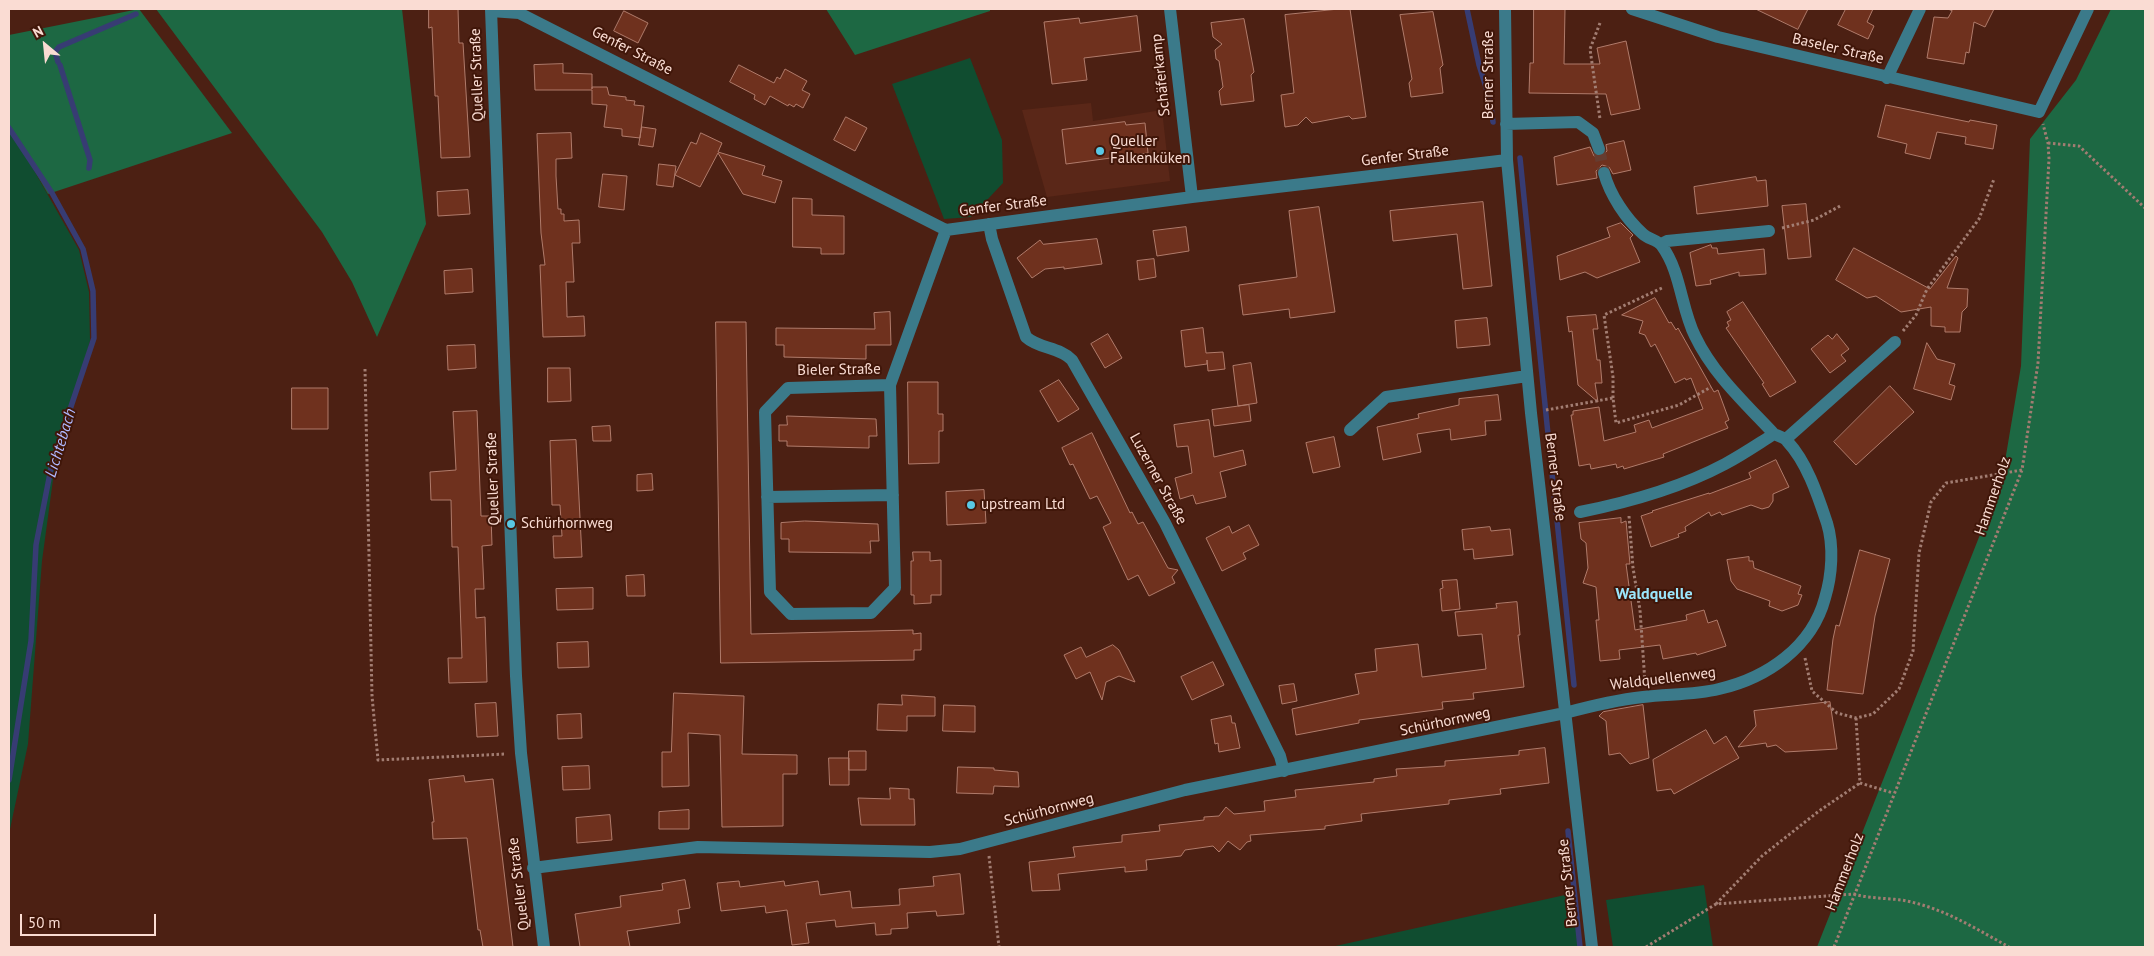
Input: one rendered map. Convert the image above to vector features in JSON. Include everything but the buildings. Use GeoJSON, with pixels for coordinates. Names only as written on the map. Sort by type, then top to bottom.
{"type":"FeatureCollection","features":[{"type":"Feature","properties":{"kind":"street","name":"Schäferkamp"},"geometry":{"type":"LineString","coordinates":[[1170,9],[1192,197]]}},
{"type":"Feature","properties":{"kind":"street","name":"Berner Straße"},"geometry":{"type":"LineString","coordinates":[[1505,9],[1507,160],[1527,376],[1592,947]]}},
{"type":"Feature","properties":{"kind":"street","name":"Baseler Straße"},"geometry":{"type":"LineString","coordinates":[[1632,9],[1718,37],[2039,112]]}},
{"type":"Feature","properties":{"kind":"street"},"geometry":{"type":"LineString","coordinates":[[1887,78],[1920,9]]}},
{"type":"Feature","properties":{"kind":"street"},"geometry":{"type":"LineString","coordinates":[[2039,112],[2088,9]]}},
{"type":"Feature","properties":{"kind":"street","name":"Genfer Straße"},"geometry":{"type":"LineString","coordinates":[[491,10],[519,13],[946,230],[1192,197],[1507,160]]}},
{"type":"Feature","properties":{"kind":"street","name":"Queller Straße"},"geometry":{"type":"LineString","coordinates":[[491,10],[521,753],[544,947]]}},
{"type":"Feature","properties":{"kind":"street"},"geometry":{"type":"LineString","coordinates":[[1506,124],[1578,122],[1593,133],[1599,150]]}},
{"type":"Feature","properties":{"kind":"street"},"geometry":{"type":"LineString","coordinates":[[1604,173],[1608,185],[1631,221],[1644,236],[1661,244],[1677,280],[1688,320],[1695,337],[1724,379],[1774,434],[1786,439],[1894,342]]}},
{"type":"Feature","properties":{"kind":"street","name":"Luzerner Straße"},"geometry":{"type":"LineString","coordinates":[[989,224],[992,239],[1026,337],[1032,343],[1067,355],[1072,360],[1165,523],[1280,756],[1284,772]]}},
{"type":"Feature","properties":{"kind":"street","name":"Bieler Straße"},"geometry":{"type":"LineString","coordinates":[[890,385],[788,388],[765,412],[770,592],[791,614],[871,612],[895,588],[890,385],[946,230]]}},
{"type":"Feature","properties":{"kind":"street"},"geometry":{"type":"LineString","coordinates":[[1661,244],[1667,241],[1769,231]]}},
{"type":"Feature","properties":{"kind":"street"},"geometry":{"type":"LineString","coordinates":[[1350,430],[1386,398],[1527,376]]}},
{"type":"Feature","properties":{"kind":"street"},"geometry":{"type":"LineString","coordinates":[[1580,512],[1627,502],[1664,490],[1724,464],[1774,434]]}},
{"type":"Feature","properties":{"kind":"street","name":"Waldquellenweg"},"geometry":{"type":"LineString","coordinates":[[1565,713],[1606,702],[1646,696],[1718,690],[1745,681],[1772,667],[1799,647],[1821,614],[1829,585],[1831,555],[1828,528],[1820,500],[1800,460],[1786,439]]}},
{"type":"Feature","properties":{"kind":"street"},"geometry":{"type":"LineString","coordinates":[[767,497],[892,495]]}},
{"type":"Feature","properties":{"kind":"street","name":"Schürhornweg"},"geometry":{"type":"LineString","coordinates":[[534,868],[698,848],[930,852],[988,843],[1185,790],[1284,772],[1565,713]]}},
{"type":"Feature","properties":{"kind":"path"},"geometry":{"type":"LineString","coordinates":[[1593,133],[1601,118],[1590,49],[1600,23]]}},
{"type":"Feature","properties":{"kind":"path","name":"Hammerholz"},"geometry":{"type":"LineString","coordinates":[[1834,947],[1893,793],[2022,470],[2038,363],[2048,143],[2039,112]]}},
{"type":"Feature","properties":{"kind":"path"},"geometry":{"type":"LineString","coordinates":[[2048,143],[2079,146],[2145,208]]}},
{"type":"Feature","properties":{"kind":"path"},"geometry":{"type":"LineString","coordinates":[[1894,342],[1916,315],[1927,289],[1979,219],[1994,179]]}},
{"type":"Feature","properties":{"kind":"path"},"geometry":{"type":"LineString","coordinates":[[1769,231],[1814,220],[1842,205]]}},
{"type":"Feature","properties":{"kind":"path"},"geometry":{"type":"LineString","coordinates":[[1677,280],[1604,316],[1613,377],[1616,423],[1679,405],[1724,379]]}},
{"type":"Feature","properties":{"kind":"path"},"geometry":{"type":"LineString","coordinates":[[365,369],[372,696],[378,760],[521,753]]}},
{"type":"Feature","properties":{"kind":"path"},"geometry":{"type":"LineString","coordinates":[[1555,408],[1613,398]]}},
{"type":"Feature","properties":{"kind":"path"},"geometry":{"type":"LineString","coordinates":[[1799,647],[1805,655],[1812,691],[1837,713],[1856,718],[1873,714],[1899,689],[1914,652],[1919,553],[1932,502],[1946,483],[2022,470]]}},
{"type":"Feature","properties":{"kind":"path"},"geometry":{"type":"LineString","coordinates":[[1627,502],[1633,568],[1640,610],[1646,696]]}},
{"type":"Feature","properties":{"kind":"path"},"geometry":{"type":"LineString","coordinates":[[1856,718],[1860,783]]}},
{"type":"Feature","properties":{"kind":"path"},"geometry":{"type":"LineString","coordinates":[[1860,783],[1893,793]]}},
{"type":"Feature","properties":{"kind":"path"},"geometry":{"type":"LineString","coordinates":[[1646,947],[1716,904],[1762,856],[1860,783]]}},
{"type":"Feature","properties":{"kind":"path"},"geometry":{"type":"LineString","coordinates":[[988,843],[999,947]]}},
{"type":"Feature","properties":{"kind":"path"},"geometry":{"type":"LineString","coordinates":[[1716,904],[1854,894],[1870,899],[1900,899],[1918,903],[1974,927],[2009,947]]}},
{"type":"Feature","properties":{"kind":"shaded area","name":"Queller Falkenküken"},"geometry":{"type":"Polygon","coordinates":[[[1091,103],[1093,121],[1162,110],[1170,181],[1047,197],[1022,110],[1091,103]]]}},
{"type":"Feature","properties":{"kind":"green space"},"geometry":{"type":"Polygon","coordinates":[[[139,9],[232,133],[48,194],[9,126],[9,35],[139,9]]]}},
{"type":"Feature","properties":{"kind":"green space"},"geometry":{"type":"Polygon","coordinates":[[[156,9],[402,9],[426,224],[377,337],[352,282],[322,232],[156,9]]]}},
{"type":"Feature","properties":{"kind":"green space"},"geometry":{"type":"Polygon","coordinates":[[[826,9],[990,9],[990,11],[855,55],[826,9]]]}},
{"type":"Feature","properties":{"kind":"green space"},"geometry":{"type":"Polygon","coordinates":[[[2111,9],[2145,9],[2145,947],[1817,947],[2002,479],[2021,366],[2030,139],[2076,80],[2111,9]]]}},
{"type":"Feature","properties":{"kind":"green space"},"geometry":{"type":"Polygon","coordinates":[[[970,58],[1002,140],[1003,183],[971,217],[944,219],[892,84],[970,58]]]}},
{"type":"Feature","properties":{"kind":"green space"},"geometry":{"type":"Polygon","coordinates":[[[9,126],[79,250],[89,292],[90,341],[55,465],[42,561],[28,744],[9,834],[9,126]]]}},
{"type":"Feature","properties":{"kind":"green space"},"geometry":{"type":"Polygon","coordinates":[[[1704,885],[1713,947],[1613,947],[1606,900],[1704,885]]]}},
{"type":"Feature","properties":{"kind":"green space"},"geometry":{"type":"Polygon","coordinates":[[[1574,893],[1579,947],[1331,947],[1574,893]]]}},
{"type":"Feature","properties":{"kind":"waterway"},"geometry":{"type":"LineString","coordinates":[[1467,9],[1479,65],[1490,100],[1493,122]]}},
{"type":"Feature","properties":{"kind":"waterway"},"geometry":{"type":"LineString","coordinates":[[58,62],[55,52],[59,47],[136,14]]}},
{"type":"Feature","properties":{"kind":"waterway"},"geometry":{"type":"LineString","coordinates":[[60,65],[90,160],[89,168]]}},
{"type":"Feature","properties":{"kind":"waterway","name":"Lichtebach"},"geometry":{"type":"LineString","coordinates":[[9,128],[52,193],[83,249],[93,291],[94,338],[52,463],[36,545],[31,641],[9,780]]}},
{"type":"Feature","properties":{"kind":"waterway"},"geometry":{"type":"LineString","coordinates":[[1520,158],[1556,513]]}},
{"type":"Feature","properties":{"kind":"waterway"},"geometry":{"type":"LineString","coordinates":[[1557,520],[1574,685]]}},
{"type":"Feature","properties":{"kind":"waterway"},"geometry":{"type":"LineString","coordinates":[[1568,831],[1580,947]]}},
{"type":"Feature","properties":{"kind":"tunnel"},"geometry":{"type":"LineString","coordinates":[[1599,149],[1604,173]]}},
{"type":"Feature","properties":{"kind":"place","name":"Queller Falkenküken"},"geometry":{"type":"Point","coordinates":[1100,151]}},
{"type":"Feature","properties":{"kind":"place","name":"upstream Ltd"},"geometry":{"type":"Point","coordinates":[971,505]}},
{"type":"Feature","properties":{"kind":"place","name":"Schürhornweg"},"geometry":{"type":"Point","coordinates":[511,524]}},
{"type":"Feature","properties":{"kind":"district","name":"Waldquelle"},"geometry":{"type":"Point","coordinates":[1654,594]}}]}
